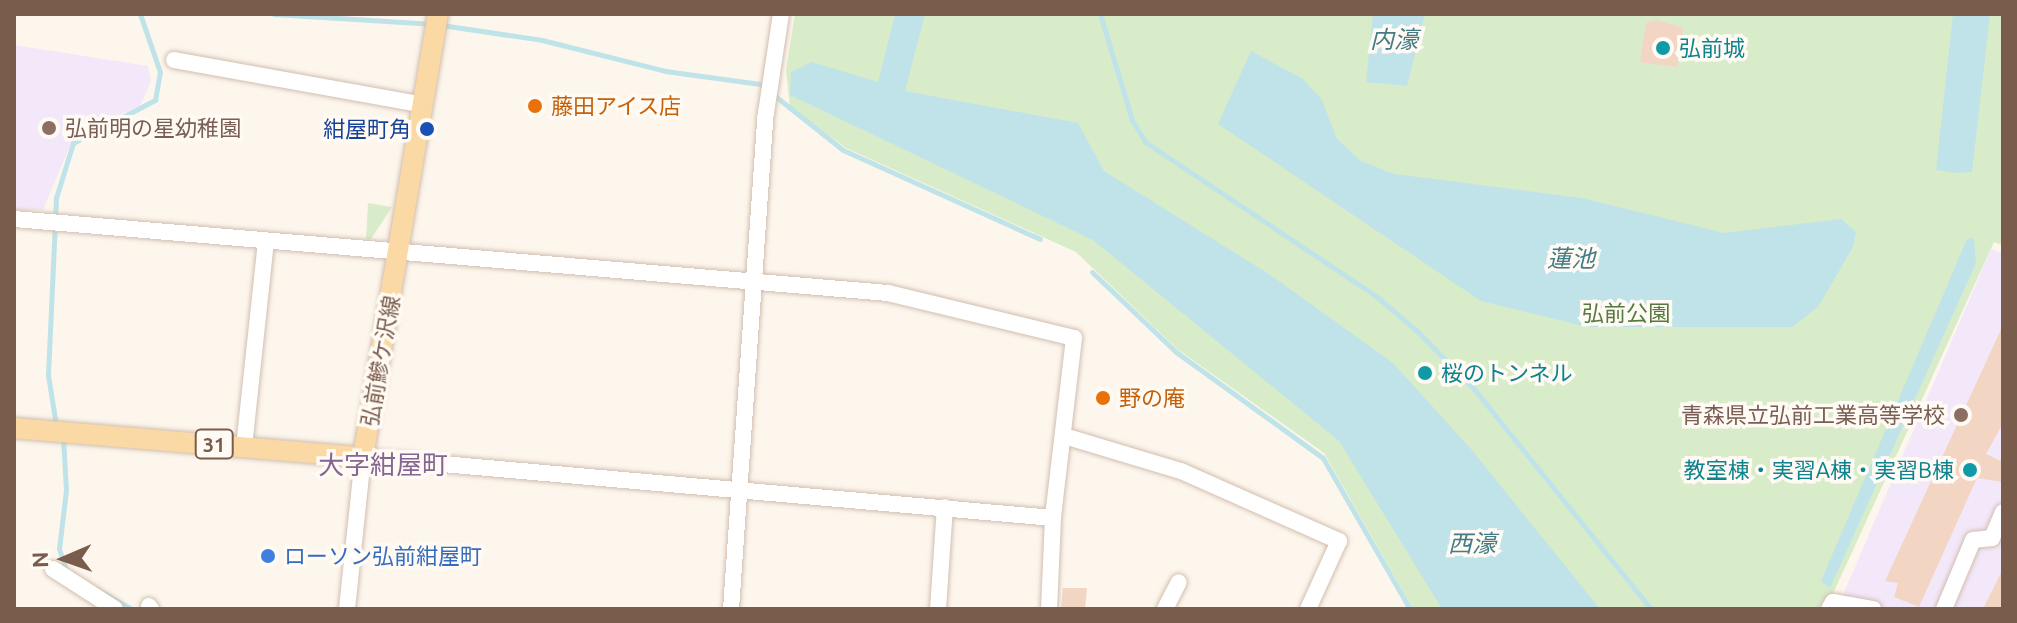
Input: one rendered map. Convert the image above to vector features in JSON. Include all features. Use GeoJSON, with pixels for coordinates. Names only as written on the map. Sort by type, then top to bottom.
{"type":"FeatureCollection","features":[{"type":"Feature","properties":{"kind":"main road","name":"弘前鰺ケ沢線"},"geometry":{"type":"LineString","coordinates":[[14,428],[363,457],[438,14]]}},
{"type":"Feature","properties":{"kind":"street"},"geometry":{"type":"LineString","coordinates":[[731,609],[766,113],[781,14]]}},
{"type":"Feature","properties":{"kind":"street"},"geometry":{"type":"LineString","coordinates":[[174,60],[423,105]]}},
{"type":"Feature","properties":{"kind":"street"},"geometry":{"type":"LineString","coordinates":[[14,219],[399,253],[755,279],[888,293],[1074,338],[1053,518],[1049,609]]}},
{"type":"Feature","properties":{"kind":"street"},"geometry":{"type":"LineString","coordinates":[[244,447],[266,241]]}},
{"type":"Feature","properties":{"kind":"street"},"geometry":{"type":"LineString","coordinates":[[1064,436],[1181,471],[1339,541],[1308,609]]}},
{"type":"Feature","properties":{"kind":"street"},"geometry":{"type":"LineString","coordinates":[[347,609],[363,457],[1053,518]]}},
{"type":"Feature","properties":{"kind":"street"},"geometry":{"type":"LineString","coordinates":[[938,609],[945,507]]}},
{"type":"Feature","properties":{"kind":"street"},"geometry":{"type":"LineString","coordinates":[[1944,609],[1973,540],[1992,538],[2003,512]]}},
{"type":"Feature","properties":{"kind":"street"},"geometry":{"type":"LineString","coordinates":[[53,569],[115,609]]}},
{"type":"Feature","properties":{"kind":"street"},"geometry":{"type":"LineString","coordinates":[[1165,609],[1179,582]]}},
{"type":"Feature","properties":{"kind":"street"},"geometry":{"type":"LineString","coordinates":[[1829,609],[1833,602],[1873,609]]}},
{"type":"Feature","properties":{"kind":"shaded area","name":"弘前明の星幼稚園"},"geometry":{"type":"Polygon","coordinates":[[[14,45],[148,66],[151,81],[140,106],[75,134],[43,210],[14,210],[14,45]]]}},
{"type":"Feature","properties":{"kind":"shaded area","name":"青森県立弘前工業高等学校"},"geometry":{"type":"Polygon","coordinates":[[[1991,249],[2003,254],[2003,609],[1837,609],[1991,249]]]}},
{"type":"Feature","properties":{"kind":"green space","name":"弘前公園"},"geometry":{"type":"Polygon","coordinates":[[[795,14],[2003,14],[2003,245],[1994,242],[1826,609],[1413,609],[1324,453],[1177,349],[1076,252],[846,148],[790,107],[786,70],[795,14]]]}},
{"type":"Feature","properties":{"kind":"green space"},"geometry":{"type":"Polygon","coordinates":[[[368,203],[392,207],[371,239],[366,239],[368,203]]]}},
{"type":"Feature","properties":{"kind":"water","name":"西濠"},"geometry":{"type":"Polygon","coordinates":[[[895,14],[925,14],[905,91],[1078,123],[1104,171],[1272,276],[1393,363],[1471,449],[1600,609],[1442,609],[1339,441],[1093,240],[790,95],[791,72],[812,62],[878,82],[895,14]]]}},
{"type":"Feature","properties":{"kind":"water","name":"内濠"},"geometry":{"type":"Polygon","coordinates":[[[1373,14],[1425,14],[1407,86],[1366,82],[1373,14]]]}},
{"type":"Feature","properties":{"kind":"water"},"geometry":{"type":"Polygon","coordinates":[[[1953,14],[1990,14],[1972,172],[1936,170],[1953,14]]]}},
{"type":"Feature","properties":{"kind":"water","name":"蓮池"},"geometry":{"type":"Polygon","coordinates":[[[1251,51],[1303,79],[1322,100],[1337,139],[1361,161],[1394,174],[1582,198],[1724,233],[1841,219],[1856,232],[1853,247],[1818,307],[1792,327],[1588,327],[1481,301],[1218,124],[1251,51]]]}},
{"type":"Feature","properties":{"kind":"water"},"geometry":{"type":"Polygon","coordinates":[[[1974,238],[1976,263],[1830,588],[1821,581],[1967,239],[1974,238]]]}},
{"type":"Feature","properties":{"kind":"building","name":"弘前城"},"geometry":{"type":"Polygon","coordinates":[[[1657,20],[1683,28],[1677,67],[1640,62],[1646,23],[1657,20]]]}},
{"type":"Feature","properties":{"kind":"building","name":"教室棟・実習A棟・実習B棟"},"geometry":{"type":"Polygon","coordinates":[[[2003,325],[2003,423],[1986,454],[2003,462],[2003,482],[1977,478],[1919,607],[1894,597],[1898,583],[1885,581],[2003,325]]]}},
{"type":"Feature","properties":{"kind":"building"},"geometry":{"type":"Polygon","coordinates":[[[2003,569],[2003,609],[1983,609],[2003,569]]]}},
{"type":"Feature","properties":{"kind":"building"},"geometry":{"type":"Polygon","coordinates":[[[1063,588],[1087,588],[1085,609],[1061,609],[1063,588]]]}},
{"type":"Feature","properties":{"kind":"waterway"},"geometry":{"type":"LineString","coordinates":[[56,425],[48,375],[56,198],[73,143],[155,100],[160,72],[140,14]]}},
{"type":"Feature","properties":{"kind":"waterway"},"geometry":{"type":"LineString","coordinates":[[274,14],[431,24]]}},
{"type":"Feature","properties":{"kind":"waterway"},"geometry":{"type":"LineString","coordinates":[[1100,14],[1132,120],[1145,142],[1376,296],[1417,331],[1474,389],[1651,609]]}},
{"type":"Feature","properties":{"kind":"waterway"},"geometry":{"type":"LineString","coordinates":[[441,25],[542,40],[665,71],[760,84],[843,150],[1040,239]]}},
{"type":"Feature","properties":{"kind":"waterway"},"geometry":{"type":"LineString","coordinates":[[1092,272],[1176,352],[1323,458],[1410,609]]}},
{"type":"Feature","properties":{"kind":"waterway"},"geometry":{"type":"LineString","coordinates":[[63,437],[66,490],[59,549],[67,572]]}},
{"type":"Feature","properties":{"kind":"waterway"},"geometry":{"type":"LineString","coordinates":[[96,589],[132,609]]}},
{"type":"Feature","properties":{"kind":"place","name":"弘前城"},"geometry":{"type":"Point","coordinates":[1663,48]}},
{"type":"Feature","properties":{"kind":"place","name":"藤田アイス店"},"geometry":{"type":"Point","coordinates":[535,106]}},
{"type":"Feature","properties":{"kind":"place","name":"弘前明の星幼稚園"},"geometry":{"type":"Point","coordinates":[49,128]}},
{"type":"Feature","properties":{"kind":"place","name":"紺屋町角"},"geometry":{"type":"Point","coordinates":[427,129]}},
{"type":"Feature","properties":{"kind":"place","name":"桜のトンネル"},"geometry":{"type":"Point","coordinates":[1425,373]}},
{"type":"Feature","properties":{"kind":"place","name":"野の庵"},"geometry":{"type":"Point","coordinates":[1103,398]}},
{"type":"Feature","properties":{"kind":"place","name":"青森県立弘前工業高等学校"},"geometry":{"type":"Point","coordinates":[1961,415]}},
{"type":"Feature","properties":{"kind":"place","name":"教室棟・実習A棟・実習B棟"},"geometry":{"type":"Point","coordinates":[1970,470]}},
{"type":"Feature","properties":{"kind":"place","name":"ローソン弘前紺屋町"},"geometry":{"type":"Point","coordinates":[268,556]}},
{"type":"Feature","properties":{"kind":"district","name":"大字紺屋町"},"geometry":{"type":"Point","coordinates":[383,465]}}]}
